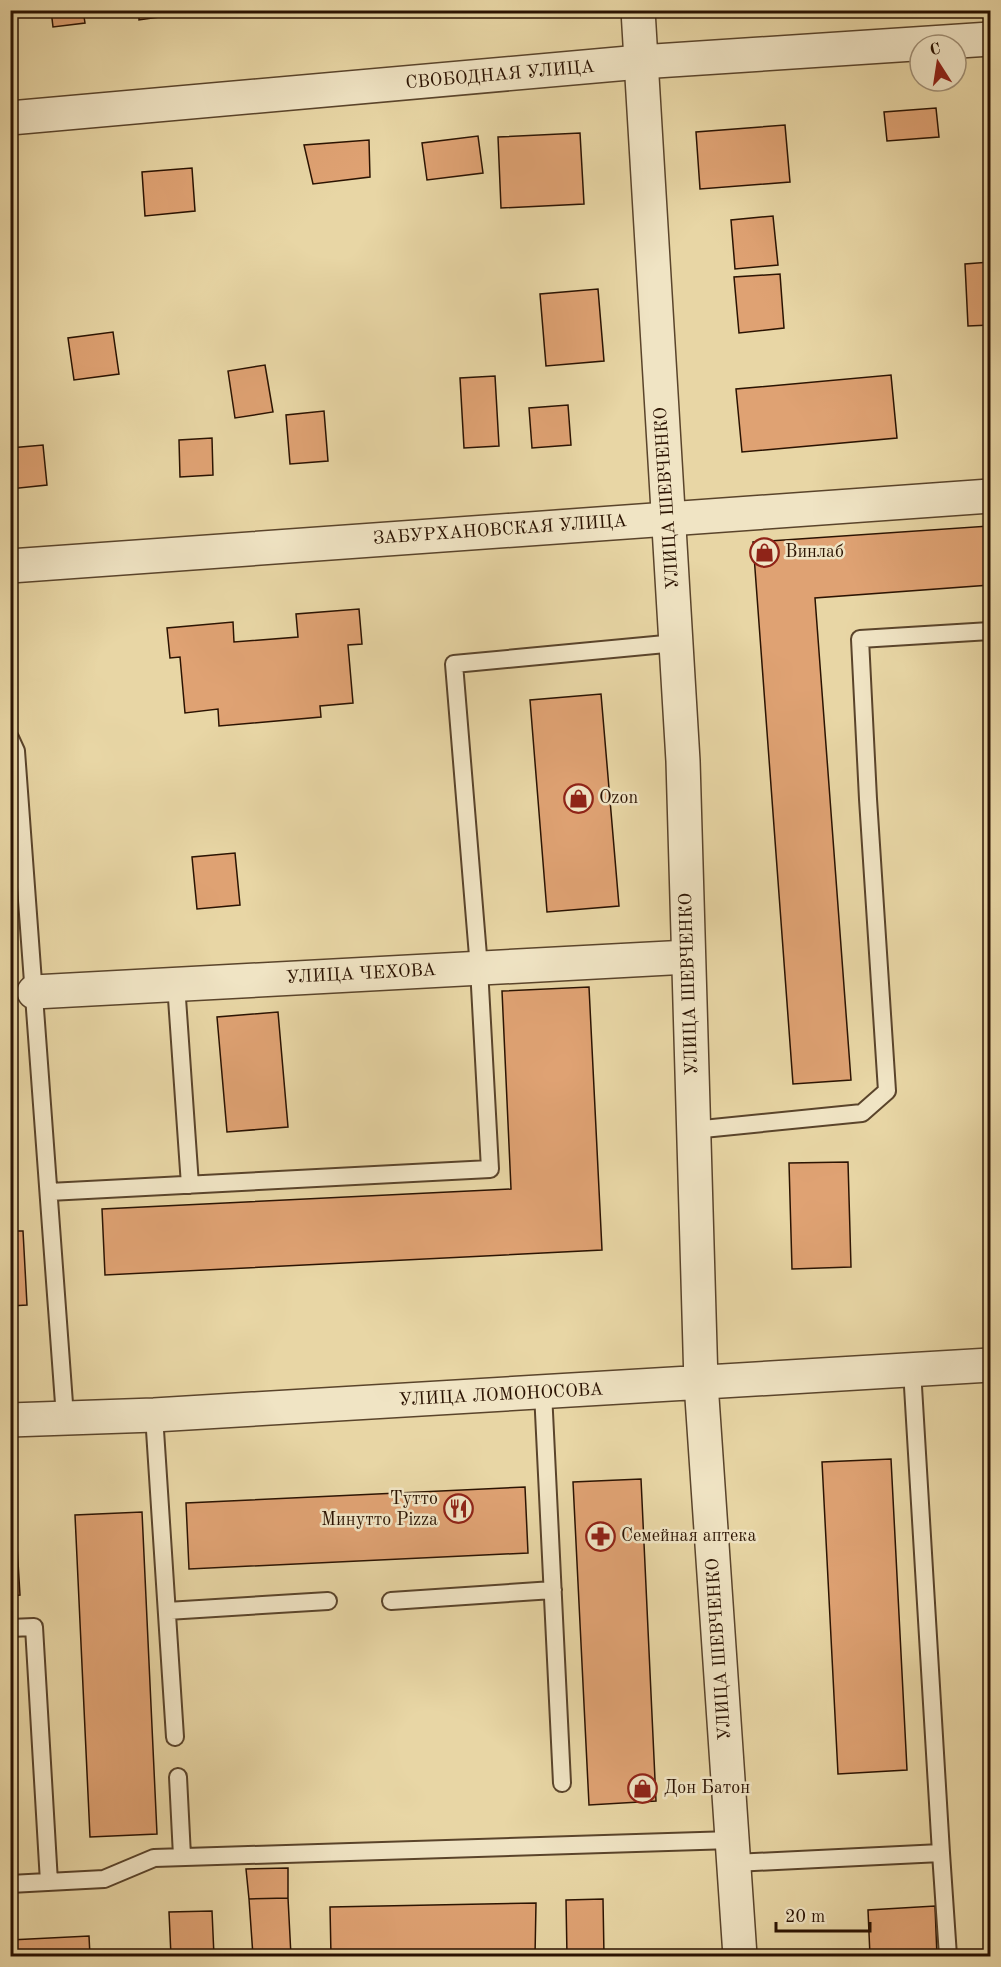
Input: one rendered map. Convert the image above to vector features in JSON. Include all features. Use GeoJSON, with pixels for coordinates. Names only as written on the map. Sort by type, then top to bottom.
{"type":"FeatureCollection","features":[{"type":"Feature","properties":{"kind":"street","name":"УЛИЦА ШЕВЧЕНКО"},"geometry":{"type":"LineString","coordinates":[[638,10],[683,761],[701,1383],[740,1956]]}},
{"type":"Feature","properties":{"kind":"street","name":"СВОБОДНАЯ УЛИЦА"},"geometry":{"type":"LineString","coordinates":[[10,118],[640,62],[990,39]]}},
{"type":"Feature","properties":{"kind":"street","name":"ЗАБУРХАНОВСКАЯ УЛИЦА"},"geometry":{"type":"LineString","coordinates":[[10,566],[990,496]]}},
{"type":"Feature","properties":{"kind":"street","name":"УЛИЦА ЧЕХОВА"},"geometry":{"type":"LineString","coordinates":[[34,992],[688,957]]}},
{"type":"Feature","properties":{"kind":"street","name":"УЛИЦА ЛОМОНОСОВА"},"geometry":{"type":"LineString","coordinates":[[10,1420],[154,1415],[990,1365]]}},
{"type":"Feature","properties":{"kind":"lane"},"geometry":{"type":"LineString","coordinates":[[693,1130],[861,1113],[887,1091],[860,639],[990,631]]}},
{"type":"Feature","properties":{"kind":"lane"},"geometry":{"type":"LineString","coordinates":[[49,1192],[490,1169],[479,968],[454,664],[676,643]]}},
{"type":"Feature","properties":{"kind":"lane"},"geometry":{"type":"LineString","coordinates":[[10,738],[16,751],[65,1417]]}},
{"type":"Feature","properties":{"kind":"lane"},"geometry":{"type":"LineString","coordinates":[[176,984],[190,1185]]}},
{"type":"Feature","properties":{"kind":"lane"},"geometry":{"type":"LineString","coordinates":[[912,1370],[948,1956]]}},
{"type":"Feature","properties":{"kind":"lane"},"geometry":{"type":"LineString","coordinates":[[543,1392],[562,1784]]}},
{"type":"Feature","properties":{"kind":"lane"},"geometry":{"type":"LineString","coordinates":[[154,1415],[175,1737]]}},
{"type":"Feature","properties":{"kind":"lane"},"geometry":{"type":"LineString","coordinates":[[391,1601],[553,1590]]}},
{"type":"Feature","properties":{"kind":"lane"},"geometry":{"type":"LineString","coordinates":[[167,1611],[328,1601]]}},
{"type":"Feature","properties":{"kind":"lane"},"geometry":{"type":"LineString","coordinates":[[10,1628],[34,1627],[49,1882]]}},
{"type":"Feature","properties":{"kind":"lane"},"geometry":{"type":"LineString","coordinates":[[178,1776],[182,1856]]}},
{"type":"Feature","properties":{"kind":"lane"},"geometry":{"type":"LineString","coordinates":[[10,1884],[104,1879],[154,1858],[182,1856],[733,1852],[941,1853]]}},
{"type":"Feature","properties":{"kind":"building"},"geometry":{"type":"Polygon","coordinates":[[[51,10],[83,10],[85,23],[53,27],[51,10]]]}},
{"type":"Feature","properties":{"kind":"building"},"geometry":{"type":"Polygon","coordinates":[[[139,10],[167,10],[166,16],[139,20],[139,10]]]}},
{"type":"Feature","properties":{"kind":"building"},"geometry":{"type":"Polygon","coordinates":[[[987,97],[990,97],[990,142],[987,97]]]}},
{"type":"Feature","properties":{"kind":"building"},"geometry":{"type":"Polygon","coordinates":[[[936,108],[939,137],[887,141],[884,112],[936,108]]]}},
{"type":"Feature","properties":{"kind":"building"},"geometry":{"type":"Polygon","coordinates":[[[785,125],[790,182],[700,189],[696,132],[785,125]]]}},
{"type":"Feature","properties":{"kind":"building"},"geometry":{"type":"Polygon","coordinates":[[[580,133],[584,204],[501,208],[498,137],[580,133]]]}},
{"type":"Feature","properties":{"kind":"building"},"geometry":{"type":"Polygon","coordinates":[[[478,136],[483,173],[427,180],[422,143],[478,136]]]}},
{"type":"Feature","properties":{"kind":"building"},"geometry":{"type":"Polygon","coordinates":[[[369,140],[370,177],[313,184],[304,145],[369,140]]]}},
{"type":"Feature","properties":{"kind":"building"},"geometry":{"type":"Polygon","coordinates":[[[192,168],[195,211],[145,216],[142,172],[192,168]]]}},
{"type":"Feature","properties":{"kind":"building"},"geometry":{"type":"Polygon","coordinates":[[[773,216],[778,265],[735,269],[731,220],[773,216]]]}},
{"type":"Feature","properties":{"kind":"building"},"geometry":{"type":"Polygon","coordinates":[[[990,262],[990,325],[968,326],[965,264],[990,262]]]}},
{"type":"Feature","properties":{"kind":"building"},"geometry":{"type":"Polygon","coordinates":[[[780,274],[784,328],[739,333],[734,277],[780,274]]]}},
{"type":"Feature","properties":{"kind":"building"},"geometry":{"type":"Polygon","coordinates":[[[598,289],[604,361],[546,366],[540,294],[598,289]]]}},
{"type":"Feature","properties":{"kind":"building"},"geometry":{"type":"Polygon","coordinates":[[[113,332],[119,374],[74,380],[68,338],[113,332]]]}},
{"type":"Feature","properties":{"kind":"building"},"geometry":{"type":"Polygon","coordinates":[[[265,365],[273,412],[235,418],[228,371],[265,365]]]}},
{"type":"Feature","properties":{"kind":"building"},"geometry":{"type":"Polygon","coordinates":[[[891,375],[897,438],[742,452],[736,389],[891,375]]]}},
{"type":"Feature","properties":{"kind":"building"},"geometry":{"type":"Polygon","coordinates":[[[495,376],[499,446],[464,448],[460,378],[495,376]]]}},
{"type":"Feature","properties":{"kind":"building"},"geometry":{"type":"Polygon","coordinates":[[[568,405],[571,445],[532,448],[529,408],[568,405]]]}},
{"type":"Feature","properties":{"kind":"building"},"geometry":{"type":"Polygon","coordinates":[[[324,411],[328,461],[290,464],[286,415],[324,411]]]}},
{"type":"Feature","properties":{"kind":"building"},"geometry":{"type":"Polygon","coordinates":[[[212,438],[213,475],[180,477],[179,440],[212,438]]]}},
{"type":"Feature","properties":{"kind":"building"},"geometry":{"type":"Polygon","coordinates":[[[43,445],[47,485],[10,489],[10,448],[43,445]]]}},
{"type":"Feature","properties":{"kind":"building"},"geometry":{"type":"Polygon","coordinates":[[[989,526],[990,585],[815,598],[851,1080],[793,1084],[753,542],[989,526]]]}},
{"type":"Feature","properties":{"kind":"building"},"geometry":{"type":"Polygon","coordinates":[[[359,609],[362,644],[348,645],[353,703],[320,706],[321,717],[219,726],[218,709],[185,713],[180,657],[170,658],[167,628],[233,622],[234,642],[298,637],[296,614],[359,609]]]}},
{"type":"Feature","properties":{"kind":"building"},"geometry":{"type":"Polygon","coordinates":[[[601,694],[619,906],[547,912],[530,700],[601,694]]]}},
{"type":"Feature","properties":{"kind":"building"},"geometry":{"type":"Polygon","coordinates":[[[235,853],[240,905],[197,909],[192,857],[235,853]]]}},
{"type":"Feature","properties":{"kind":"building"},"geometry":{"type":"Polygon","coordinates":[[[589,987],[602,1250],[105,1275],[102,1209],[511,1189],[502,991],[589,987]]]}},
{"type":"Feature","properties":{"kind":"building"},"geometry":{"type":"Polygon","coordinates":[[[278,1012],[288,1127],[227,1132],[217,1017],[278,1012]]]}},
{"type":"Feature","properties":{"kind":"building"},"geometry":{"type":"Polygon","coordinates":[[[848,1162],[851,1267],[792,1269],[789,1163],[848,1162]]]}},
{"type":"Feature","properties":{"kind":"building"},"geometry":{"type":"Polygon","coordinates":[[[10,1231],[23,1231],[27,1305],[10,1306],[10,1231]]]}},
{"type":"Feature","properties":{"kind":"building"},"geometry":{"type":"Polygon","coordinates":[[[891,1459],[907,1770],[838,1774],[822,1462],[891,1459]]]}},
{"type":"Feature","properties":{"kind":"building"},"geometry":{"type":"Polygon","coordinates":[[[641,1479],[656,1801],[589,1805],[573,1482],[641,1479]]]}},
{"type":"Feature","properties":{"kind":"building"},"geometry":{"type":"Polygon","coordinates":[[[525,1487],[528,1553],[189,1569],[186,1503],[525,1487]]]}},
{"type":"Feature","properties":{"kind":"building"},"geometry":{"type":"Polygon","coordinates":[[[142,1512],[157,1834],[90,1837],[75,1515],[142,1512]]]}},
{"type":"Feature","properties":{"kind":"building"},"geometry":{"type":"Polygon","coordinates":[[[16,1529],[20,1595],[10,1596],[10,1530],[16,1529]]]}},
{"type":"Feature","properties":{"kind":"building"},"geometry":{"type":"Polygon","coordinates":[[[288,1868],[288,1898],[249,1899],[246,1869],[288,1868]]]}},
{"type":"Feature","properties":{"kind":"building"},"geometry":{"type":"Polygon","coordinates":[[[288,1898],[291,1956],[253,1956],[249,1899],[288,1898]]]}},
{"type":"Feature","properties":{"kind":"building"},"geometry":{"type":"Polygon","coordinates":[[[603,1899],[604,1956],[567,1956],[566,1900],[603,1899]]]}},
{"type":"Feature","properties":{"kind":"building"},"geometry":{"type":"Polygon","coordinates":[[[536,1903],[535,1956],[331,1956],[330,1907],[536,1903]]]}},
{"type":"Feature","properties":{"kind":"building"},"geometry":{"type":"Polygon","coordinates":[[[935,1906],[937,1956],[870,1956],[868,1910],[935,1906]]]}},
{"type":"Feature","properties":{"kind":"building"},"geometry":{"type":"Polygon","coordinates":[[[212,1911],[214,1956],[171,1956],[169,1912],[212,1911]]]}},
{"type":"Feature","properties":{"kind":"building"},"geometry":{"type":"Polygon","coordinates":[[[89,1936],[90,1956],[10,1956],[10,1940],[89,1936]]]}},
{"type":"Feature","properties":{"kind":"place","name":"Винлаб"},"geometry":{"type":"Point","coordinates":[764,552]}},
{"type":"Feature","properties":{"kind":"place","name":"Ozon"},"geometry":{"type":"Point","coordinates":[578,798]}},
{"type":"Feature","properties":{"kind":"place","name":"Тутто Минутто Pizza"},"geometry":{"type":"Point","coordinates":[459,1509]}},
{"type":"Feature","properties":{"kind":"place","name":"Семейная аптека"},"geometry":{"type":"Point","coordinates":[600,1536]}},
{"type":"Feature","properties":{"kind":"place","name":"Дон Батон"},"geometry":{"type":"Point","coordinates":[643,1788]}}]}
